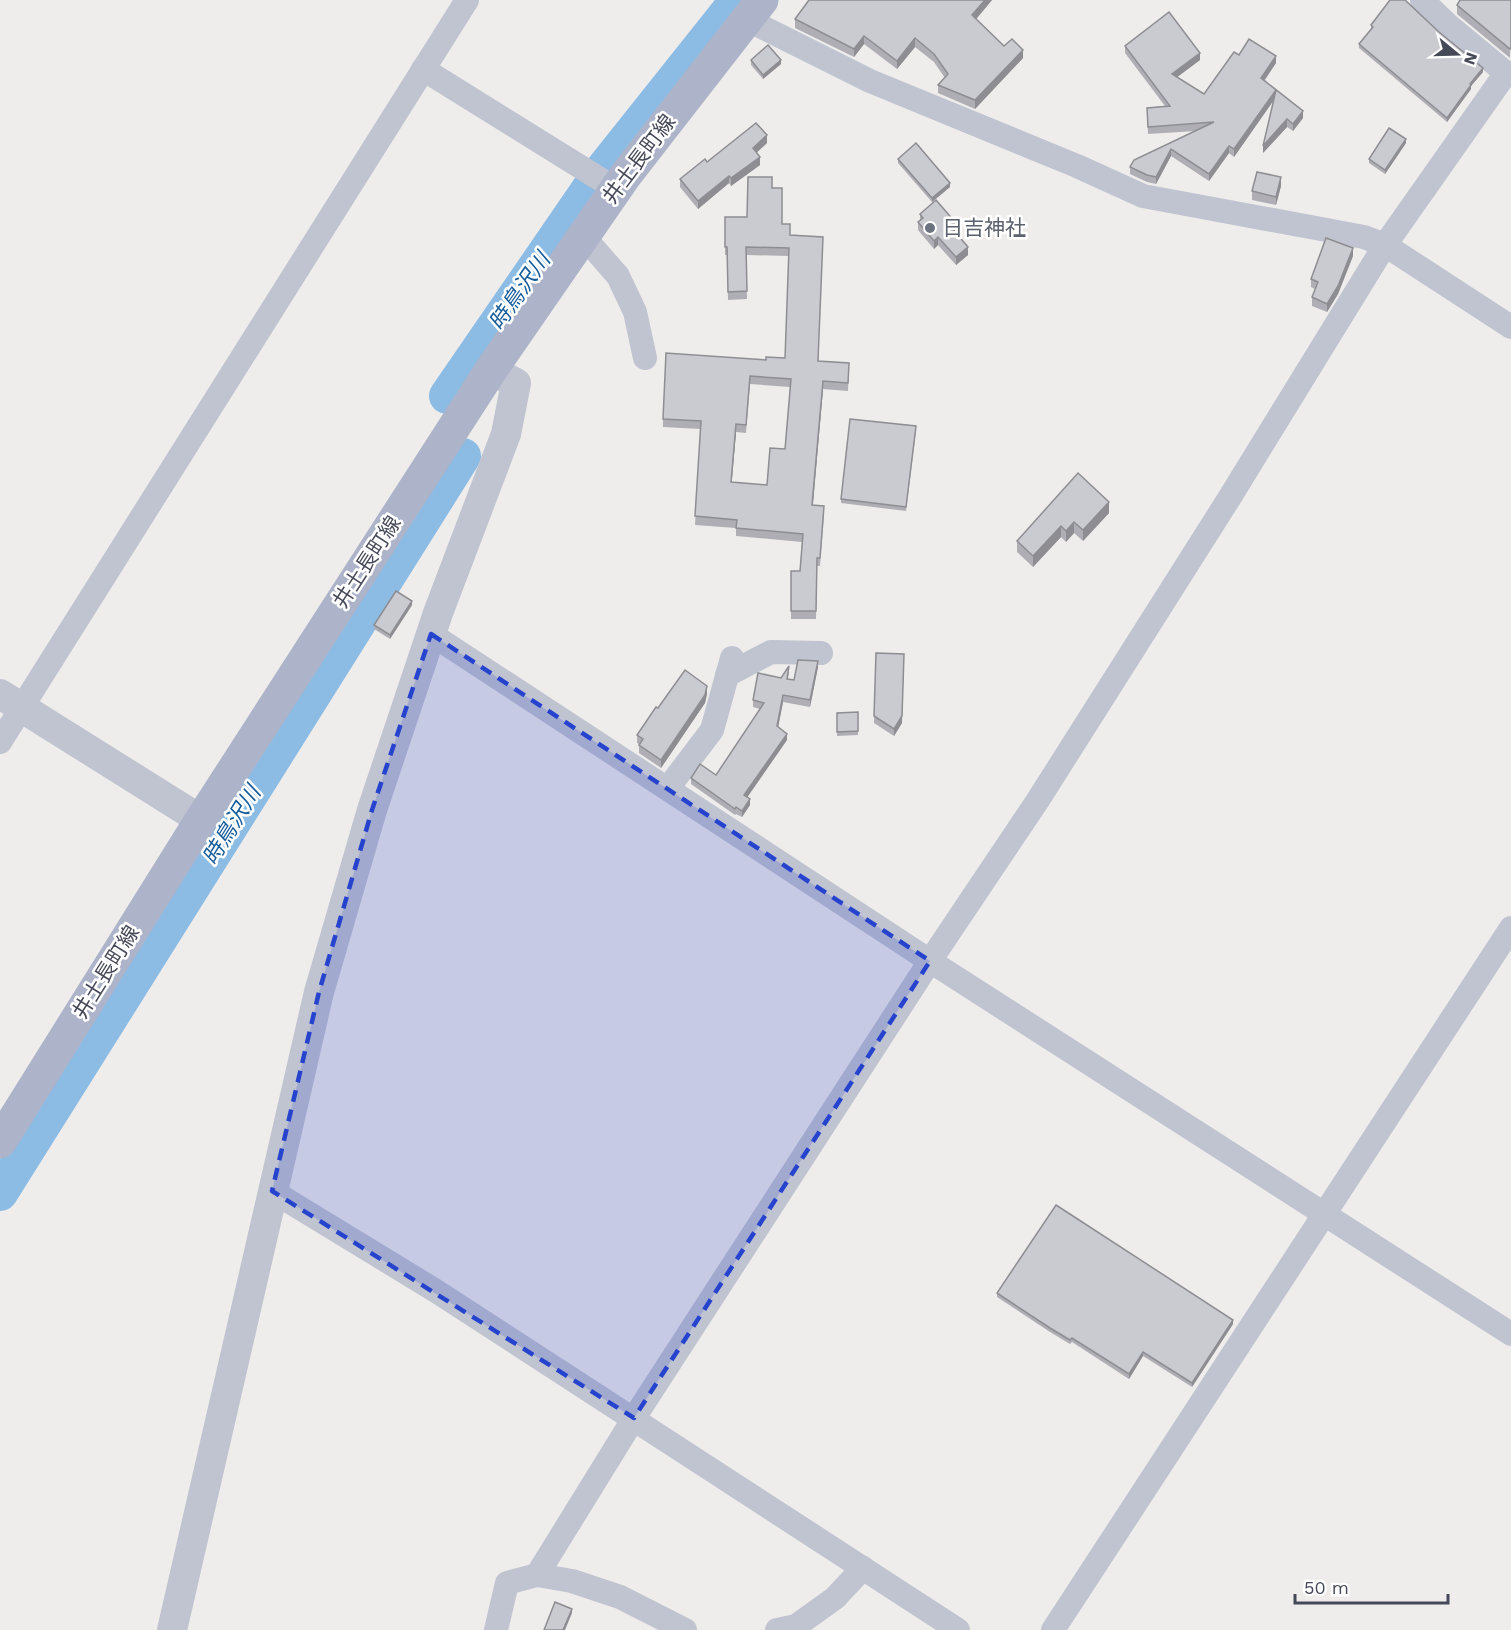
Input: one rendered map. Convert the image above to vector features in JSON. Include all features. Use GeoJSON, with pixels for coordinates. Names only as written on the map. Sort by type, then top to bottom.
{"type":"FeatureCollection","features":[{"type":"Feature","properties":{"kind":"main road","name":"井土長町線"},"geometry":{"type":"LineString","coordinates":[[0,1142],[201,820],[491,370],[616,189],[754,10]]}},
{"type":"Feature","properties":{"kind":"street"},"geometry":{"type":"LineString","coordinates":[[0,742],[11,701],[467,0]]}},
{"type":"Feature","properties":{"kind":"street"},"geometry":{"type":"LineString","coordinates":[[537,1575],[634,1418],[930,961],[1038,800],[1385,246],[1506,73],[1448,25],[1422,0]]}},
{"type":"Feature","properties":{"kind":"street"},"geometry":{"type":"LineString","coordinates":[[754,10],[870,81],[1077,166],[1143,196],[1364,237],[1385,246],[1511,327]]}},
{"type":"Feature","properties":{"kind":"street"},"geometry":{"type":"LineString","coordinates":[[423,69],[616,189]]}},
{"type":"Feature","properties":{"kind":"street"},"geometry":{"type":"LineString","coordinates":[[583,236],[618,276],[635,312],[645,358]]}},
{"type":"Feature","properties":{"kind":"street"},"geometry":{"type":"LineString","coordinates":[[171,1630],[319,992],[372,810],[431,634],[506,434],[516,383],[491,370]]}},
{"type":"Feature","properties":{"kind":"street"},"geometry":{"type":"LineString","coordinates":[[431,634],[930,961],[1511,1334]]}},
{"type":"Feature","properties":{"kind":"street"},"geometry":{"type":"LineString","coordinates":[[668,788],[712,730],[729,666],[771,652],[821,653]]}},
{"type":"Feature","properties":{"kind":"street"},"geometry":{"type":"LineString","coordinates":[[11,701],[201,820]]}},
{"type":"Feature","properties":{"kind":"street"},"geometry":{"type":"LineString","coordinates":[[1053,1630],[1511,928]]}},
{"type":"Feature","properties":{"kind":"street"},"geometry":{"type":"LineString","coordinates":[[272,1191],[435,1291],[634,1418],[958,1630]]}},
{"type":"Feature","properties":{"kind":"street"},"geometry":{"type":"LineString","coordinates":[[777,1630],[796,1626],[835,1598],[863,1568]]}},
{"type":"Feature","properties":{"kind":"street"},"geometry":{"type":"LineString","coordinates":[[496,1630],[507,1582],[537,1575],[572,1581],[620,1597],[685,1630]]}},
{"type":"Feature","properties":{"kind":"highlighted area"},"geometry":{"type":"Polygon","coordinates":[[[431,634],[930,961],[634,1418],[272,1191],[319,992],[372,810],[431,634]]]}},
{"type":"Feature","properties":{"kind":"building"},"geometry":{"type":"Polygon","coordinates":[[[809,0],[985,0],[972,15],[1004,46],[1012,39],[1023,50],[975,100],[938,85],[948,74],[934,54],[915,38],[897,61],[864,36],[854,49],[795,19],[809,0]]]}},
{"type":"Feature","properties":{"kind":"building"},"geometry":{"type":"Polygon","coordinates":[[[1390,0],[1405,0],[1483,68],[1447,118],[1359,44],[1390,0]]]}},
{"type":"Feature","properties":{"kind":"building"},"geometry":{"type":"Polygon","coordinates":[[[1460,0],[1511,0],[1510,49],[1457,5],[1460,0]]]}},
{"type":"Feature","properties":{"kind":"building"},"geometry":{"type":"Polygon","coordinates":[[[1169,12],[1200,53],[1172,74],[1204,94],[1234,52],[1239,55],[1249,39],[1276,56],[1261,78],[1303,111],[1293,124],[1287,119],[1263,146],[1276,90],[1234,149],[1229,146],[1209,174],[1171,149],[1156,177],[1130,167],[1134,160],[1214,122],[1148,127],[1147,108],[1170,106],[1125,46],[1169,12]]]}},
{"type":"Feature","properties":{"kind":"building"},"geometry":{"type":"Polygon","coordinates":[[[768,45],[781,60],[763,75],[751,60],[768,45]]]}},
{"type":"Feature","properties":{"kind":"building"},"geometry":{"type":"Polygon","coordinates":[[[756,123],[767,135],[753,148],[760,157],[731,178],[729,176],[698,201],[680,179],[705,159],[707,162],[756,123]]]}},
{"type":"Feature","properties":{"kind":"building"},"geometry":{"type":"Polygon","coordinates":[[[1389,128],[1406,139],[1385,170],[1369,159],[1389,128]]]}},
{"type":"Feature","properties":{"kind":"building"},"geometry":{"type":"Polygon","coordinates":[[[916,143],[950,183],[932,198],[898,159],[916,143]]]}},
{"type":"Feature","properties":{"kind":"building"},"geometry":{"type":"Polygon","coordinates":[[[1257,172],[1281,177],[1276,197],[1252,191],[1257,172]]]}},
{"type":"Feature","properties":{"kind":"building"},"geometry":{"type":"Polygon","coordinates":[[[748,177],[772,177],[772,188],[782,188],[782,224],[790,224],[790,235],[823,237],[818,361],[849,363],[848,383],[823,381],[812,505],[824,506],[820,558],[817,558],[816,611],[791,611],[791,571],[800,571],[803,534],[736,528],[737,520],[695,516],[701,421],[663,419],[666,353],[766,360],[766,357],[785,358],[789,248],[746,247],[747,291],[728,292],[725,217],[747,217],[748,177]],[[750,376],[746,425],[736,424],[731,482],[767,485],[770,448],[785,449],[791,379],[750,376]]]}},
{"type":"Feature","properties":{"kind":"building"},"geometry":{"type":"Polygon","coordinates":[[[936,200],[955,222],[950,226],[968,247],[956,257],[938,237],[934,241],[918,222],[923,218],[920,214],[936,200]]]}},
{"type":"Feature","properties":{"kind":"building"},"geometry":{"type":"Polygon","coordinates":[[[1326,238],[1353,248],[1338,286],[1327,304],[1312,297],[1318,282],[1311,279],[1326,238]]]}},
{"type":"Feature","properties":{"kind":"building"},"geometry":{"type":"Polygon","coordinates":[[[850,419],[916,426],[906,507],[841,499],[850,419]]]}},
{"type":"Feature","properties":{"kind":"building"},"geometry":{"type":"Polygon","coordinates":[[[1078,473],[1109,502],[1083,530],[1074,522],[1066,531],[1061,526],[1033,556],[1017,541],[1078,473]]]}},
{"type":"Feature","properties":{"kind":"building"},"geometry":{"type":"Polygon","coordinates":[[[396,591],[412,601],[390,635],[374,625],[396,591]]]}},
{"type":"Feature","properties":{"kind":"building"},"geometry":{"type":"Polygon","coordinates":[[[876,653],[904,654],[902,716],[894,729],[874,716],[876,653]]]}},
{"type":"Feature","properties":{"kind":"building"},"geometry":{"type":"Polygon","coordinates":[[[798,660],[818,661],[810,700],[783,695],[777,726],[787,734],[744,795],[750,799],[742,811],[736,807],[735,809],[691,778],[700,764],[716,775],[764,703],[753,700],[758,673],[781,678],[789,666],[787,679],[794,680],[798,660]]]}},
{"type":"Feature","properties":{"kind":"building"},"geometry":{"type":"Polygon","coordinates":[[[685,670],[707,686],[705,695],[661,760],[639,745],[643,739],[637,735],[685,670]]]}},
{"type":"Feature","properties":{"kind":"building"},"geometry":{"type":"Polygon","coordinates":[[[858,712],[858,731],[837,732],[837,713],[858,712]]]}},
{"type":"Feature","properties":{"kind":"building"},"geometry":{"type":"Polygon","coordinates":[[[1056,1205],[1233,1320],[1192,1383],[1143,1352],[1129,1374],[1072,1338],[1070,1340],[1050,1328],[997,1293],[1056,1205]]]}},
{"type":"Feature","properties":{"kind":"building"},"geometry":{"type":"Polygon","coordinates":[[[555,1602],[572,1609],[563,1630],[544,1630],[555,1602]]]}},
{"type":"Feature","properties":{"kind":"waterway","name":"時鳥沢川"},"geometry":{"type":"LineString","coordinates":[[604,168],[729,11]]}},
{"type":"Feature","properties":{"kind":"waterway","name":"時鳥沢川"},"geometry":{"type":"LineString","coordinates":[[447,396],[592,185]]}},
{"type":"Feature","properties":{"kind":"waterway","name":"時鳥沢川"},"geometry":{"type":"LineString","coordinates":[[0,1193],[463,456]]}},
{"type":"Feature","properties":{"kind":"place","name":"日吉神社"},"geometry":{"type":"Point","coordinates":[930,228]}}]}
